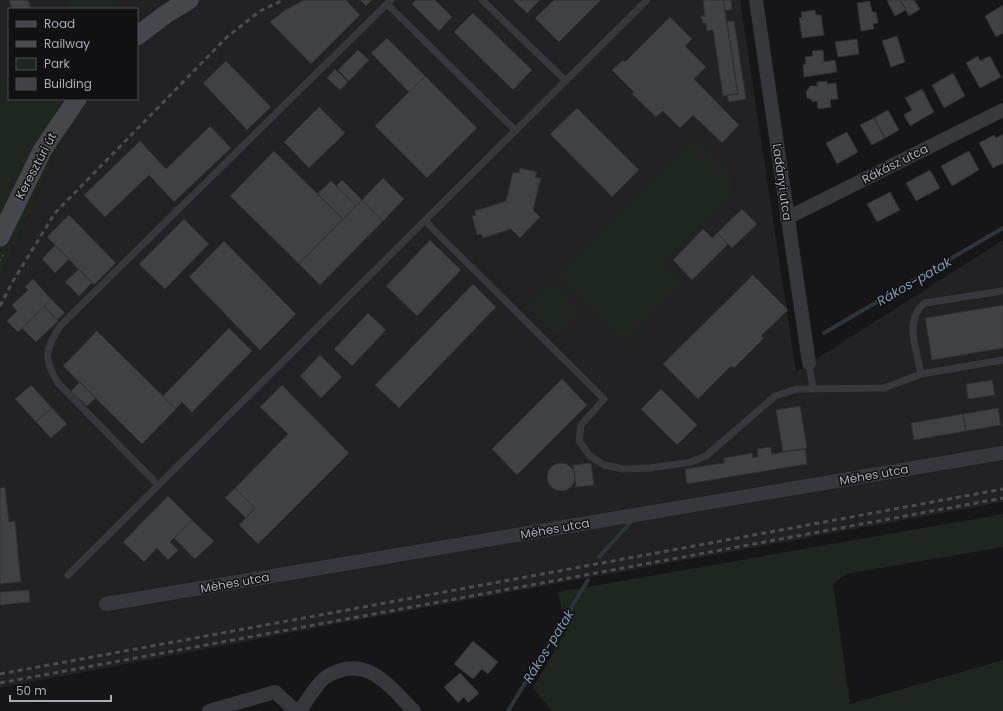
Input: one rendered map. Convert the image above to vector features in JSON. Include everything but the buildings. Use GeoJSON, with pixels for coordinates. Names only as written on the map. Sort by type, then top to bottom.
{"type":"FeatureCollection","features":[{"type":"Feature","properties":{"kind":"main road"},"geometry":{"type":"LineString","coordinates":[[138,35],[166,14],[189,0]]}},
{"type":"Feature","properties":{"kind":"main road","name":"Keresztúri út"},"geometry":{"type":"LineString","coordinates":[[0,237],[43,149],[76,100]]}},
{"type":"Feature","properties":{"kind":"street","name":"Ladányi utca"},"geometry":{"type":"LineString","coordinates":[[756,0],[809,363]]}},
{"type":"Feature","properties":{"kind":"street","name":"Rákász utca"},"geometry":{"type":"LineString","coordinates":[[787,218],[1003,110]]}},
{"type":"Feature","properties":{"kind":"street","name":"Méhes utca"},"geometry":{"type":"LineString","coordinates":[[106,604],[1003,453]]}},
{"type":"Feature","properties":{"kind":"street"},"geometry":{"type":"LineString","coordinates":[[300,711],[325,678],[340,671],[357,669],[370,670],[382,679],[414,711]]}},
{"type":"Feature","properties":{"kind":"street"},"geometry":{"type":"LineString","coordinates":[[209,711],[275,692],[296,711]]}},
{"type":"Feature","properties":{"kind":"lane"},"geometry":{"type":"LineString","coordinates":[[482,0],[566,81]]}},
{"type":"Feature","properties":{"kind":"lane"},"geometry":{"type":"LineString","coordinates":[[68,575],[647,0]]}},
{"type":"Feature","properties":{"kind":"lane"},"geometry":{"type":"LineString","coordinates":[[158,485],[58,384],[50,370],[46,356],[49,344],[60,326],[389,2],[516,131]]}},
{"type":"Feature","properties":{"kind":"lane"},"geometry":{"type":"LineString","coordinates":[[425,221],[604,399],[581,425],[579,441],[590,456],[604,465],[623,469],[644,469],[692,462],[706,456],[774,396],[797,389],[884,388],[921,374],[1003,360]]}},
{"type":"Feature","properties":{"kind":"lane"},"geometry":{"type":"LineString","coordinates":[[921,374],[912,322],[919,308],[925,304],[1003,291]]}},
{"type":"Feature","properties":{"kind":"lane"},"geometry":{"type":"LineString","coordinates":[[809,363],[813,389]]}},
{"type":"Feature","properties":{"kind":"shaded area"},"geometry":{"type":"Polygon","coordinates":[[[0,0],[740,0],[796,372],[1003,240],[1003,502],[353,621],[0,688],[0,278],[60,145],[78,119],[50,100],[138,100],[138,8],[8,8],[8,83],[0,79],[0,0]]]}},
{"type":"Feature","properties":{"kind":"green space"},"geometry":{"type":"Polygon","coordinates":[[[66,0],[125,0],[114,8],[67,8],[66,0]]]}},
{"type":"Feature","properties":{"kind":"green space"},"geometry":{"type":"Polygon","coordinates":[[[0,79],[8,83],[8,100],[50,100],[78,119],[60,145],[0,278],[0,79]]]}},
{"type":"Feature","properties":{"kind":"green space"},"geometry":{"type":"Polygon","coordinates":[[[692,139],[732,179],[733,192],[663,262],[681,281],[625,342],[558,276],[692,139]]]}},
{"type":"Feature","properties":{"kind":"green space"},"geometry":{"type":"Polygon","coordinates":[[[551,283],[579,311],[556,335],[527,306],[551,283]]]}},
{"type":"Feature","properties":{"kind":"green space"},"geometry":{"type":"Polygon","coordinates":[[[1003,514],[1003,547],[846,574],[833,584],[850,704],[1003,660],[1003,711],[552,711],[533,688],[566,631],[558,592],[1003,514]]]}},
{"type":"Feature","properties":{"kind":"waterway","name":"Rákos-patak"},"geometry":{"type":"LineString","coordinates":[[824,333],[1003,228]]}},
{"type":"Feature","properties":{"kind":"waterway","name":"Rákos-patak"},"geometry":{"type":"LineString","coordinates":[[599,557],[631,522]]}},
{"type":"Feature","properties":{"kind":"waterway","name":"Rákos-patak"},"geometry":{"type":"LineString","coordinates":[[508,711],[588,580]]}},
{"type":"Feature","properties":{"kind":"railway"},"geometry":{"type":"LineString","coordinates":[[0,306],[13,281],[55,213],[227,37],[260,11],[283,0]]}},
{"type":"Feature","properties":{"kind":"railway"},"geometry":{"type":"LineString","coordinates":[[0,674],[1003,489]]}},
{"type":"Feature","properties":{"kind":"railway"},"geometry":{"type":"LineString","coordinates":[[0,683],[1003,498]]}}]}
